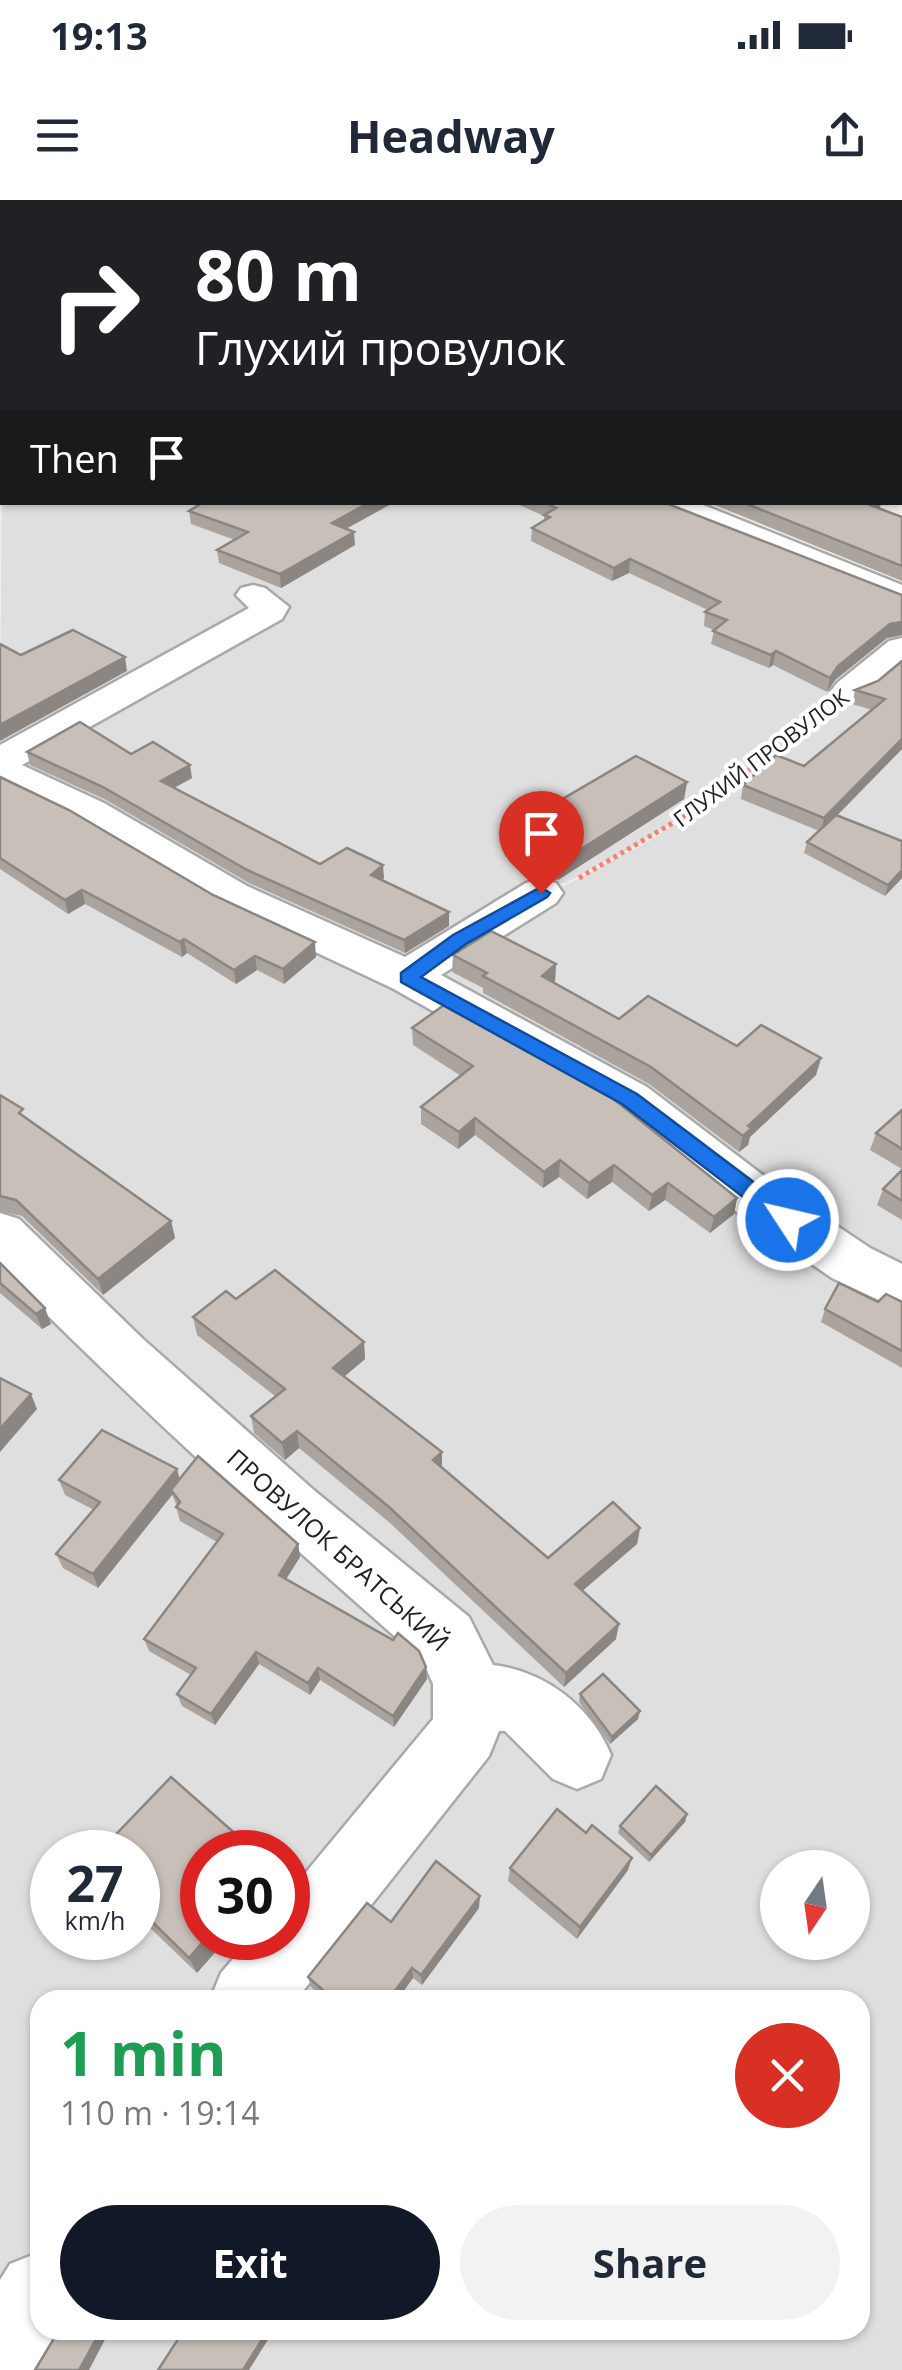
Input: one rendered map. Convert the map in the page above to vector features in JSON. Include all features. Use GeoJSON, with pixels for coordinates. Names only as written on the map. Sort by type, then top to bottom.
{"type":"FeatureCollection","features":[{"type":"Feature","properties":{"kind":"street"},"geometry":{"type":"LineString","coordinates":[[673,505],[902,598]]}},
{"type":"Feature","properties":{"kind":"street"},"geometry":{"type":"LineString","coordinates":[[0,761],[269,611],[271,607],[252,595]]}},
{"type":"Feature","properties":{"kind":"street","name":"ГЛУХИЙ ПРОВУЛОК"},"geometry":{"type":"LineString","coordinates":[[850,691],[902,650]]}},
{"type":"Feature","properties":{"kind":"street"},"geometry":{"type":"LineString","coordinates":[[0,770],[90,812],[232,896],[408,978],[629,1099],[757,1198],[851,1263],[902,1289]]}},
{"type":"Feature","properties":{"kind":"street"},"geometry":{"type":"LineString","coordinates":[[408,978],[460,940],[541,893]]}},
{"type":"Feature","properties":{"kind":"street","name":"ПРОВУЛОК БРАТСЬКИЙ"},"geometry":{"type":"LineString","coordinates":[[0,1234],[123,1355],[294,1511],[446,1639],[471,1695]]}},
{"type":"Feature","properties":{"kind":"street"},"geometry":{"type":"LineString","coordinates":[[256,1990],[464,1733],[471,1695],[521,1700],[576,1754]]}},
{"type":"Feature","properties":{"kind":"street"},"geometry":{"type":"LineString","coordinates":[[0,2360],[30,2310]]}},
{"type":"Feature","properties":{"kind":"path","name":"ГЛУХИЙ ПРОВУЛОК"},"geometry":{"type":"LineString","coordinates":[[541,893],[570,883],[644,843],[710,801],[850,691]]}},
{"type":"Feature","properties":{"kind":"shaded area"},"geometry":{"type":"Polygon","coordinates":[[[1,505],[659,505],[902,604],[902,638],[833,701],[708,800],[568,882],[531,890],[403,969],[1,765],[261,608],[0,756],[1,505]]]}},
{"type":"Feature","properties":{"kind":"shaded area"},"geometry":{"type":"Polygon","coordinates":[[[902,653],[902,1280],[417,979],[541,898],[644,844],[712,801],[902,653]]]}},
{"type":"Feature","properties":{"kind":"shaded area"},"geometry":{"type":"Polygon","coordinates":[[[0,778],[400,986],[902,1298],[902,2370],[12,2370],[33,2340],[870,2340],[870,1990],[272,1990],[296,1960],[310,1960],[310,1942],[499,1706],[541,1703],[301,1502],[0,1220],[0,778]]]}},
{"type":"Feature","properties":{"kind":"shaded area"},"geometry":{"type":"Polygon","coordinates":[[[0,1245],[445,1674],[421,1775],[310,1906],[310,1830],[180,1830],[180,1960],[264,1960],[239,1990],[30,1990],[30,2286],[0,2333],[0,1245]]]}},
{"type":"Feature","properties":{"kind":"building"},"geometry":{"type":"Polygon","coordinates":[[[199,505],[365,505],[332,523],[354,532],[280,574],[217,550],[248,532],[189,511],[199,505]]]}},
{"type":"Feature","properties":{"kind":"building"},"geometry":{"type":"Polygon","coordinates":[[[550,505],[671,505],[902,595],[902,622],[890,624],[838,666],[830,678],[776,651],[771,655],[713,631],[727,620],[705,612],[720,602],[630,559],[614,568],[532,528],[550,517],[544,515],[556,508],[550,505]]]}},
{"type":"Feature","properties":{"kind":"building"},"geometry":{"type":"Polygon","coordinates":[[[750,505],[870,505],[902,517],[902,566],[750,505]]]}},
{"type":"Feature","properties":{"kind":"building"},"geometry":{"type":"Polygon","coordinates":[[[73,630],[125,657],[0,725],[0,644],[21,655],[73,630]]]}},
{"type":"Feature","properties":{"kind":"building"},"geometry":{"type":"Polygon","coordinates":[[[902,661],[902,739],[824,818],[743,785],[776,755],[804,766],[885,699],[855,690],[878,681],[902,661]]]}},
{"type":"Feature","properties":{"kind":"building"},"geometry":{"type":"Polygon","coordinates":[[[80,722],[131,754],[153,742],[190,765],[161,781],[320,864],[347,848],[383,865],[371,875],[449,912],[404,940],[247,870],[103,787],[27,752],[80,722]]]}},
{"type":"Feature","properties":{"kind":"building"},"geometry":{"type":"Polygon","coordinates":[[[636,756],[687,782],[559,863],[533,860],[548,817],[562,808],[554,804],[636,756]]]}},
{"type":"Feature","properties":{"kind":"building"},"geometry":{"type":"Polygon","coordinates":[[[0,777],[69,810],[213,895],[315,942],[283,969],[255,956],[234,970],[184,939],[180,942],[82,890],[65,900],[0,858],[0,777]]]}},
{"type":"Feature","properties":{"kind":"building"},"geometry":{"type":"Polygon","coordinates":[[[836,815],[902,841],[902,870],[888,885],[807,842],[836,815]]]}},
{"type":"Feature","properties":{"kind":"building"},"geometry":{"type":"Polygon","coordinates":[[[491,931],[556,964],[542,976],[619,1019],[648,996],[737,1046],[761,1025],[821,1058],[748,1126],[752,1128],[743,1136],[651,1067],[483,976],[487,973],[453,955],[491,931]]]}},
{"type":"Feature","properties":{"kind":"building"},"geometry":{"type":"Polygon","coordinates":[[[444,1005],[611,1097],[737,1198],[714,1217],[668,1183],[652,1195],[614,1165],[589,1183],[560,1160],[544,1172],[475,1118],[459,1132],[421,1107],[473,1066],[412,1028],[444,1005]]]}},
{"type":"Feature","properties":{"kind":"building"},"geometry":{"type":"Polygon","coordinates":[[[0,1095],[23,1109],[19,1113],[171,1221],[98,1279],[16,1200],[0,1196],[0,1095]]]}},
{"type":"Feature","properties":{"kind":"building"},"geometry":{"type":"Polygon","coordinates":[[[902,1110],[902,1149],[876,1133],[902,1110]]]}},
{"type":"Feature","properties":{"kind":"building"},"geometry":{"type":"Polygon","coordinates":[[[902,1170],[902,1201],[883,1189],[902,1170]]]}},
{"type":"Feature","properties":{"kind":"building"},"geometry":{"type":"Polygon","coordinates":[[[0,1263],[45,1308],[36,1314],[0,1283],[0,1263]]]}},
{"type":"Feature","properties":{"kind":"building"},"geometry":{"type":"Polygon","coordinates":[[[275,1270],[364,1342],[333,1368],[442,1452],[433,1460],[548,1558],[613,1502],[640,1528],[575,1584],[619,1624],[566,1673],[389,1507],[297,1431],[282,1443],[251,1416],[285,1389],[193,1317],[226,1291],[236,1299],[275,1270]]]}},
{"type":"Feature","properties":{"kind":"building"},"geometry":{"type":"Polygon","coordinates":[[[839,1283],[878,1302],[886,1294],[902,1302],[902,1351],[825,1309],[839,1283]]]}},
{"type":"Feature","properties":{"kind":"building"},"geometry":{"type":"Polygon","coordinates":[[[0,1378],[31,1394],[0,1429],[0,1378]]]}},
{"type":"Feature","properties":{"kind":"building"},"geometry":{"type":"Polygon","coordinates":[[[102,1430],[177,1469],[93,1574],[56,1554],[100,1502],[59,1480],[102,1430]]]}},
{"type":"Feature","properties":{"kind":"building"},"geometry":{"type":"Polygon","coordinates":[[[198,1456],[298,1544],[279,1575],[393,1640],[398,1633],[419,1651],[426,1667],[393,1716],[318,1668],[308,1683],[256,1652],[211,1714],[177,1694],[196,1668],[144,1639],[223,1534],[176,1507],[180,1502],[171,1490],[198,1456]]]}},
{"type":"Feature","properties":{"kind":"building"},"geometry":{"type":"Polygon","coordinates":[[[603,1674],[640,1711],[612,1737],[580,1694],[603,1674]]]}},
{"type":"Feature","properties":{"kind":"building"},"geometry":{"type":"Polygon","coordinates":[[[171,1777],[231,1830],[180,1830],[180,1949],[160,1930],[160,1830],[120,1830],[171,1777]]]}},
{"type":"Feature","properties":{"kind":"building"},"geometry":{"type":"Polygon","coordinates":[[[656,1786],[687,1814],[651,1855],[620,1826],[656,1786]]]}},
{"type":"Feature","properties":{"kind":"building"},"geometry":{"type":"Polygon","coordinates":[[[557,1809],[586,1833],[592,1825],[632,1858],[580,1927],[510,1868],[557,1809]]]}},
{"type":"Feature","properties":{"kind":"building"},"geometry":{"type":"Polygon","coordinates":[[[436,1861],[480,1896],[421,1975],[412,1968],[396,1990],[323,1990],[308,1977],[367,1903],[391,1922],[436,1861]]]}},
{"type":"Feature","properties":{"kind":"building"},"geometry":{"type":"Polygon","coordinates":[[[53,2340],[96,2340],[79,2370],[35,2370],[53,2340]]]}},
{"type":"Feature","properties":{"kind":"building"},"geometry":{"type":"Polygon","coordinates":[[[178,2340],[262,2340],[243,2370],[158,2370],[178,2340]]]}},
{"type":"Feature","properties":{"kind":"route"},"geometry":{"type":"LineString","coordinates":[[541,893],[460,940],[408,978],[629,1099],[788,1220]]}}]}
